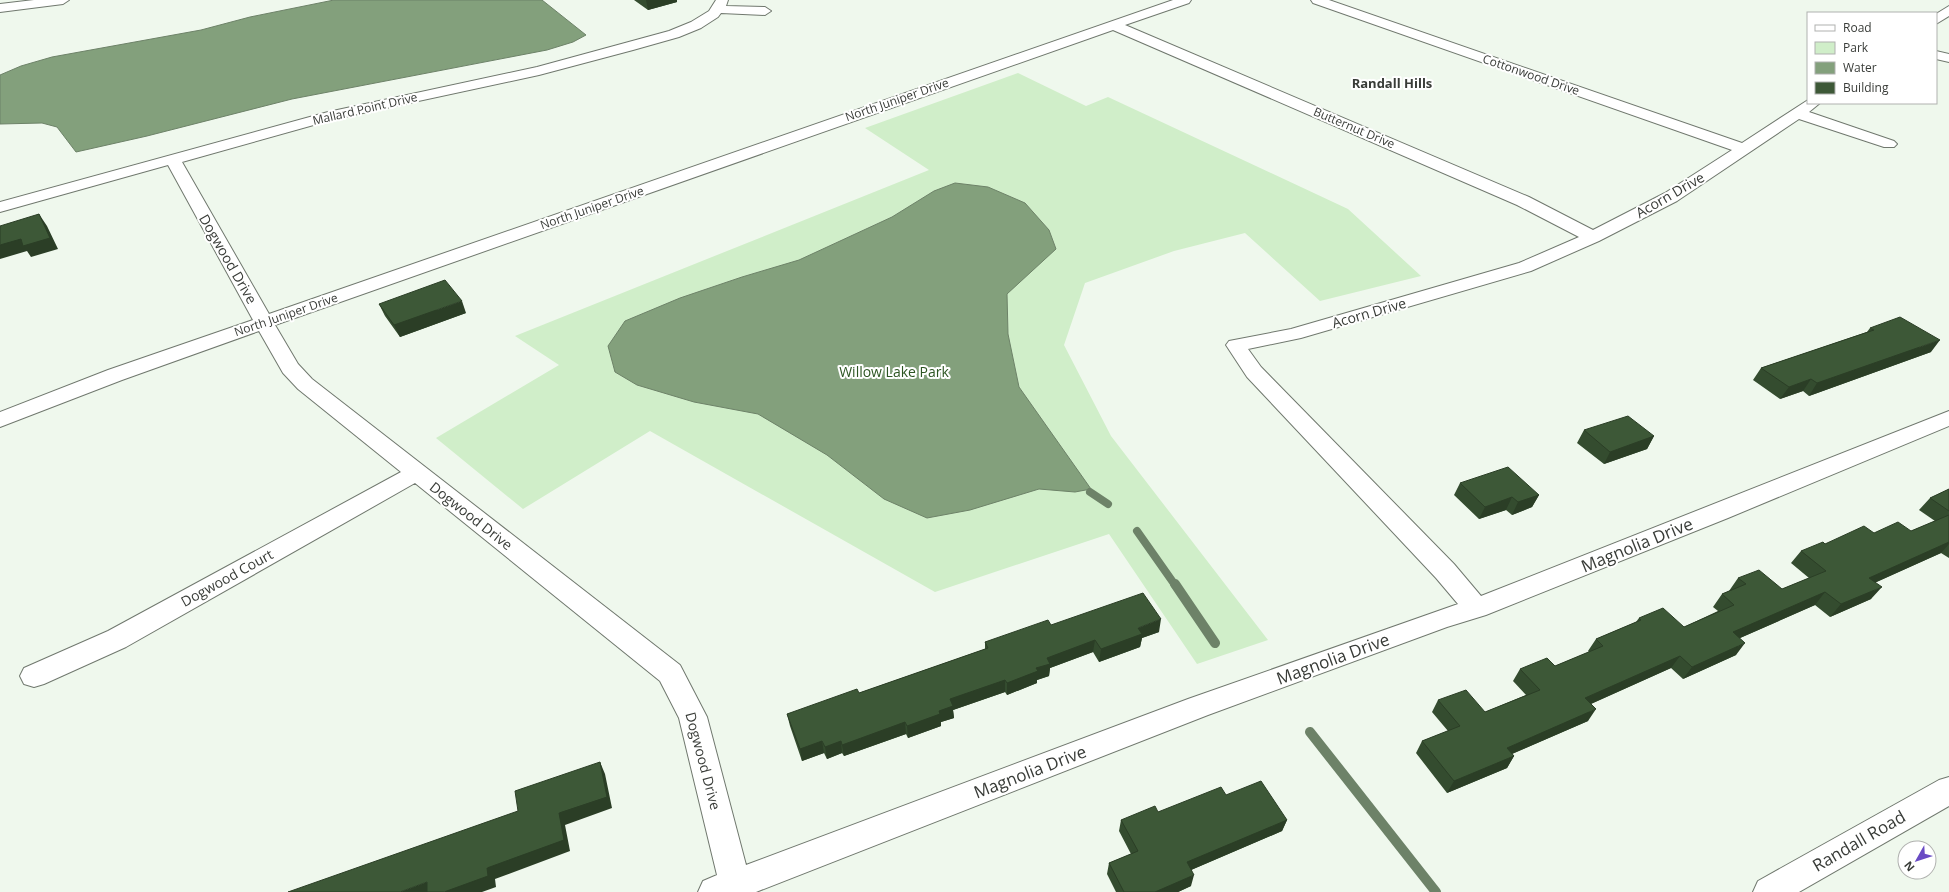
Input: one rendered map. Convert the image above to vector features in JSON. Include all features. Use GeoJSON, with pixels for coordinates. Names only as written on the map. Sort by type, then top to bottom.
{"type":"FeatureCollection","features":[{"type":"Feature","properties":{"kind":"street"},"geometry":{"type":"LineString","coordinates":[[0,8],[63,0]]}},
{"type":"Feature","properties":{"kind":"street","name":"North Juniper Drive"},"geometry":{"type":"LineString","coordinates":[[0,420],[114,375],[1184,0]]}},
{"type":"Feature","properties":{"kind":"street","name":"Cottonwood Drive"},"geometry":{"type":"LineString","coordinates":[[1316,0],[1745,149]]}},
{"type":"Feature","properties":{"kind":"street"},"geometry":{"type":"LineString","coordinates":[[720,4],[765,11]]}},
{"type":"Feature","properties":{"kind":"street","name":"Mallard Point Drive"},"geometry":{"type":"LineString","coordinates":[[0,207],[333,115],[539,71],[628,47],[674,34],[696,25],[714,14],[720,4]]}},
{"type":"Feature","properties":{"kind":"street"},"geometry":{"type":"LineString","coordinates":[[1937,19],[1949,10]]}},
{"type":"Feature","properties":{"kind":"street","name":"Butternut Drive"},"geometry":{"type":"LineString","coordinates":[[1113,25],[1523,201],[1593,237]]}},
{"type":"Feature","properties":{"kind":"street"},"geometry":{"type":"LineString","coordinates":[[1937,55],[1949,58]]}},
{"type":"Feature","properties":{"kind":"street"},"geometry":{"type":"LineString","coordinates":[[1805,108],[1889,144]]}},
{"type":"Feature","properties":{"kind":"street","name":"Acorn Drive"},"geometry":{"type":"LineString","coordinates":[[1477,608],[1445,572],[1254,372],[1236,345],[1294,334],[1525,267],[1593,237],[1672,197],[1805,108]]}},
{"type":"Feature","properties":{"kind":"street","name":"Dogwood Drive"},"geometry":{"type":"LineString","coordinates":[[173,158],[290,368],[305,384],[670,673],[693,717],[731,890]]}},
{"type":"Feature","properties":{"kind":"street","name":"Magnolia Drive"},"geometry":{"type":"LineString","coordinates":[[731,890],[1198,707],[1433,622],[1477,608],[1720,512],[1949,418]]}},
{"type":"Feature","properties":{"kind":"street","name":"Dogwood Court"},"geometry":{"type":"LineString","coordinates":[[34,676],[117,639],[416,473]]}},
{"type":"Feature","properties":{"kind":"street","name":"Randall Road"},"geometry":{"type":"LineString","coordinates":[[1769,892],[1949,790]]}},
{"type":"Feature","properties":{"kind":"green space","name":"Willow Lake Park"},"geometry":{"type":"Polygon","coordinates":[[[1018,73],[1086,106],[1108,97],[1348,209],[1421,276],[1320,301],[1245,233],[1174,251],[1085,283],[1064,345],[1111,436],[1268,640],[1197,664],[1109,534],[935,592],[650,431],[523,509],[436,438],[559,365],[515,336],[929,170],[865,128],[1018,73]]]}},
{"type":"Feature","properties":{"kind":"water"},"geometry":{"type":"Polygon","coordinates":[[[334,0],[542,0],[586,35],[573,42],[547,50],[292,99],[147,136],[76,152],[57,127],[42,123],[0,124],[0,75],[21,66],[52,57],[201,30],[250,17],[334,0]]]}},
{"type":"Feature","properties":{"kind":"water"},"geometry":{"type":"Polygon","coordinates":[[[955,183],[988,187],[1025,203],[1049,230],[1056,249],[1007,294],[1008,334],[1019,387],[1091,489],[1075,492],[1039,489],[970,510],[927,518],[884,499],[827,455],[758,414],[694,402],[637,385],[615,372],[608,346],[625,321],[680,298],[799,260],[892,217],[934,191],[955,183]]]}},
{"type":"Feature","properties":{"kind":"building"},"geometry":{"type":"Polygon","coordinates":[[[39,214],[50,238],[23,246],[21,239],[0,245],[0,226],[39,214]]]}},
{"type":"Feature","properties":{"kind":"building"},"geometry":{"type":"Polygon","coordinates":[[[445,280],[462,301],[394,325],[379,304],[445,280]]]}},
{"type":"Feature","properties":{"kind":"building"},"geometry":{"type":"Polygon","coordinates":[[[1900,317],[1940,340],[1817,383],[1811,379],[1789,387],[1761,368],[1874,330],[1870,328],[1900,317]]]}},
{"type":"Feature","properties":{"kind":"building"},"geometry":{"type":"Polygon","coordinates":[[[1628,416],[1654,436],[1610,452],[1584,430],[1628,416]]]}},
{"type":"Feature","properties":{"kind":"building"},"geometry":{"type":"Polygon","coordinates":[[[1508,467],[1539,495],[1518,502],[1512,497],[1485,507],[1460,483],[1508,467]]]}},
{"type":"Feature","properties":{"kind":"building"},"geometry":{"type":"Polygon","coordinates":[[[1949,489],[1949,511],[1930,498],[1949,489]]]}},
{"type":"Feature","properties":{"kind":"building"},"geometry":{"type":"Polygon","coordinates":[[[1949,515],[1949,542],[1869,578],[1882,587],[1841,604],[1825,592],[1733,632],[1745,643],[1692,667],[1680,656],[1585,698],[1596,709],[1507,748],[1514,756],[1454,781],[1422,741],[1460,726],[1438,700],[1466,690],[1485,712],[1540,690],[1520,669],[1547,658],[1555,666],[1603,646],[1596,639],[1641,620],[1639,618],[1663,608],[1684,627],[1734,605],[1722,594],[1746,584],[1738,578],[1759,570],[1782,589],[1826,571],[1801,551],[1823,542],[1825,544],[1864,526],[1874,533],[1898,522],[1911,531],[1949,515]]]}},
{"type":"Feature","properties":{"kind":"building"},"geometry":{"type":"Polygon","coordinates":[[[1143,593],[1161,619],[1138,628],[1142,634],[1101,649],[1095,640],[1047,658],[1050,664],[1036,668],[1038,671],[1007,683],[1005,680],[950,699],[953,706],[939,711],[940,714],[907,726],[905,722],[842,745],[841,741],[825,747],[822,741],[800,749],[787,714],[857,689],[859,693],[988,648],[985,642],[1048,620],[1051,625],[1143,593]]]}},
{"type":"Feature","properties":{"kind":"building"},"geometry":{"type":"Polygon","coordinates":[[[600,762],[607,797],[559,813],[564,840],[487,868],[488,876],[444,892],[427,892],[427,882],[400,892],[288,892],[518,811],[515,791],[600,762]]]}},
{"type":"Feature","properties":{"kind":"building"},"geometry":{"type":"Polygon","coordinates":[[[1261,781],[1287,820],[1187,862],[1194,875],[1155,892],[1124,892],[1109,863],[1138,851],[1121,820],[1155,806],[1158,812],[1221,787],[1226,795],[1261,781]]]}},
{"type":"Feature","properties":{"kind":"waterway"},"geometry":{"type":"LineString","coordinates":[[1090,492],[1108,504]]}},
{"type":"Feature","properties":{"kind":"waterway"},"geometry":{"type":"LineString","coordinates":[[1137,531],[1175,585]]}},
{"type":"Feature","properties":{"kind":"waterway"},"geometry":{"type":"LineString","coordinates":[[1175,584],[1215,643]]}},
{"type":"Feature","properties":{"kind":"waterway"},"geometry":{"type":"LineString","coordinates":[[1310,732],[1436,892]]}},
{"type":"Feature","properties":{"kind":"district","name":"Randall Hills"},"geometry":{"type":"Point","coordinates":[1392,83]}}]}
